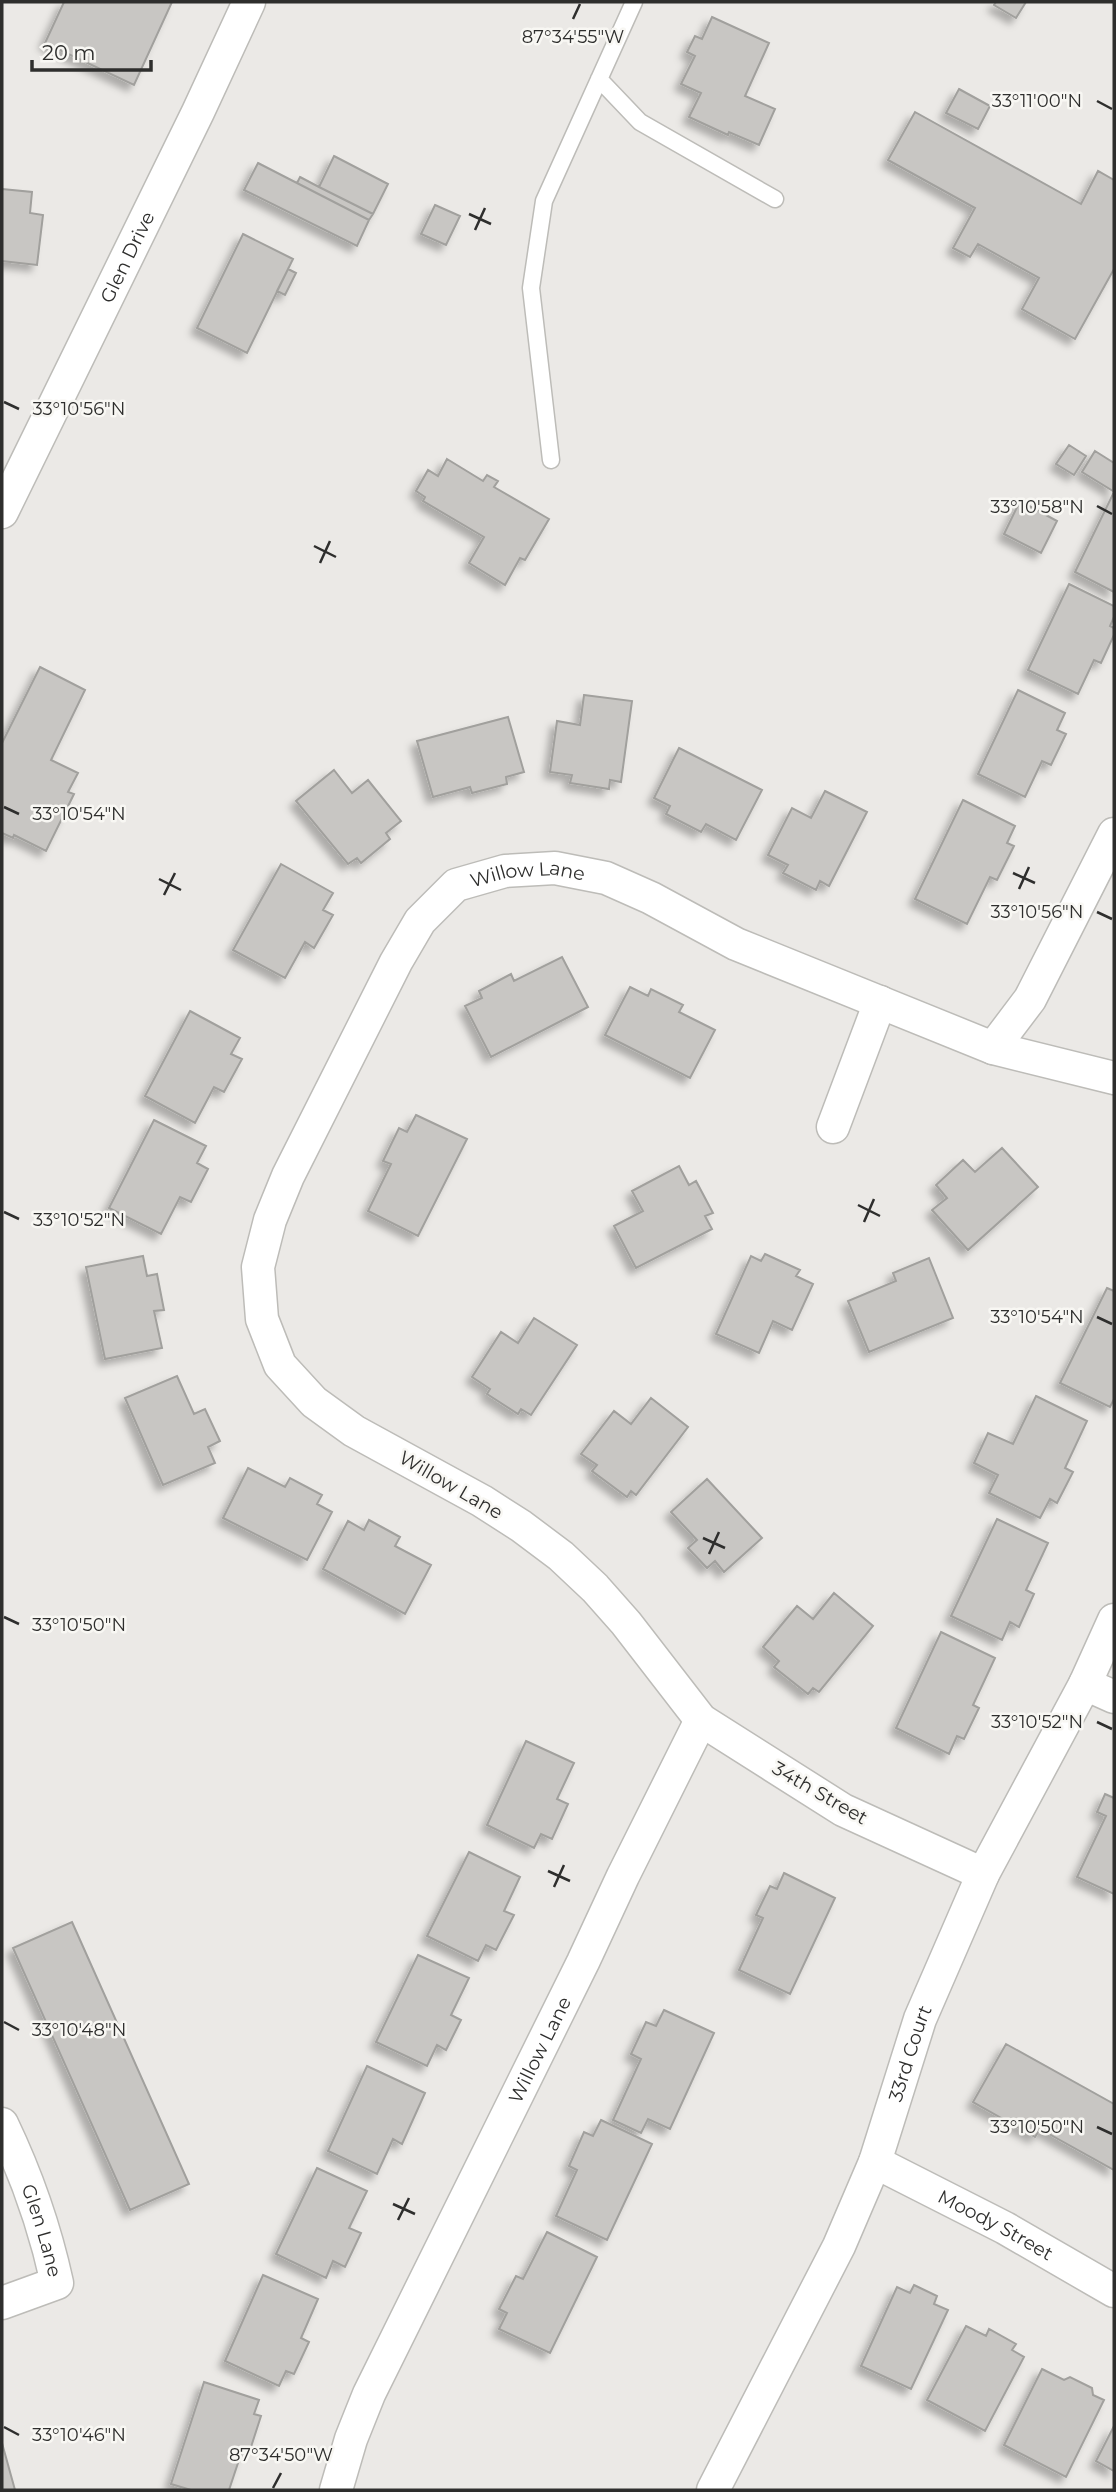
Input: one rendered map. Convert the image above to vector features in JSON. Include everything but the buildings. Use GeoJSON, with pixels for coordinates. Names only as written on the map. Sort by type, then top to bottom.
{"type":"FeatureCollection","features":[{"type":"Feature","properties":{"kind":"street","name":"Glen Drive"},"geometry":{"type":"LineString","coordinates":[[2,512],[198,112],[248,2]]}},
{"type":"Feature","properties":{"kind":"street"},"geometry":{"type":"LineString","coordinates":[[993,1048],[1030,999],[1114,834]]}},
{"type":"Feature","properties":{"kind":"street","name":"Willow Lane"},"geometry":{"type":"LineString","coordinates":[[336,2490],[351,2439],[369,2394],[701,1720],[626,1623],[595,1588],[561,1556],[482,1501],[354,1431],[314,1402],[280,1365],[262,1319],[258,1267],[270,1220],[288,1175],[396,962],[420,921],[456,885],[505,871],[555,868],[606,878],[651,898],[736,944],[993,1048],[1114,1078]]}},
{"type":"Feature","properties":{"kind":"street"},"geometry":{"type":"LineString","coordinates":[[834,1127],[880,1002]]}},
{"type":"Feature","properties":{"kind":"street","name":"33rd Court"},"geometry":{"type":"LineString","coordinates":[[713,2490],[839,2246],[875,2162],[920,2019],[983,1874],[1085,1684],[1114,1620]]}},
{"type":"Feature","properties":{"kind":"street"},"geometry":{"type":"LineString","coordinates":[[1085,1684],[1114,1697]]}},
{"type":"Feature","properties":{"kind":"street","name":"34th Street"},"geometry":{"type":"LineString","coordinates":[[701,1720],[843,1810],[983,1874]]}},
{"type":"Feature","properties":{"kind":"street","name":"Glen Lane"},"geometry":{"type":"LineString","coordinates":[[2,2124],[17,2154],[49,2247],[57,2283],[2,2303]]}},
{"type":"Feature","properties":{"kind":"street","name":"Moody Street"},"geometry":{"type":"LineString","coordinates":[[875,2162],[1004,2228],[1114,2291]]}},
{"type":"Feature","properties":{"kind":"lane"},"geometry":{"type":"LineString","coordinates":[[551,460],[531,288],[544,201],[634,2]]}},
{"type":"Feature","properties":{"kind":"lane"},"geometry":{"type":"LineString","coordinates":[[599,79],[639,122],[775,199]]}}]}
